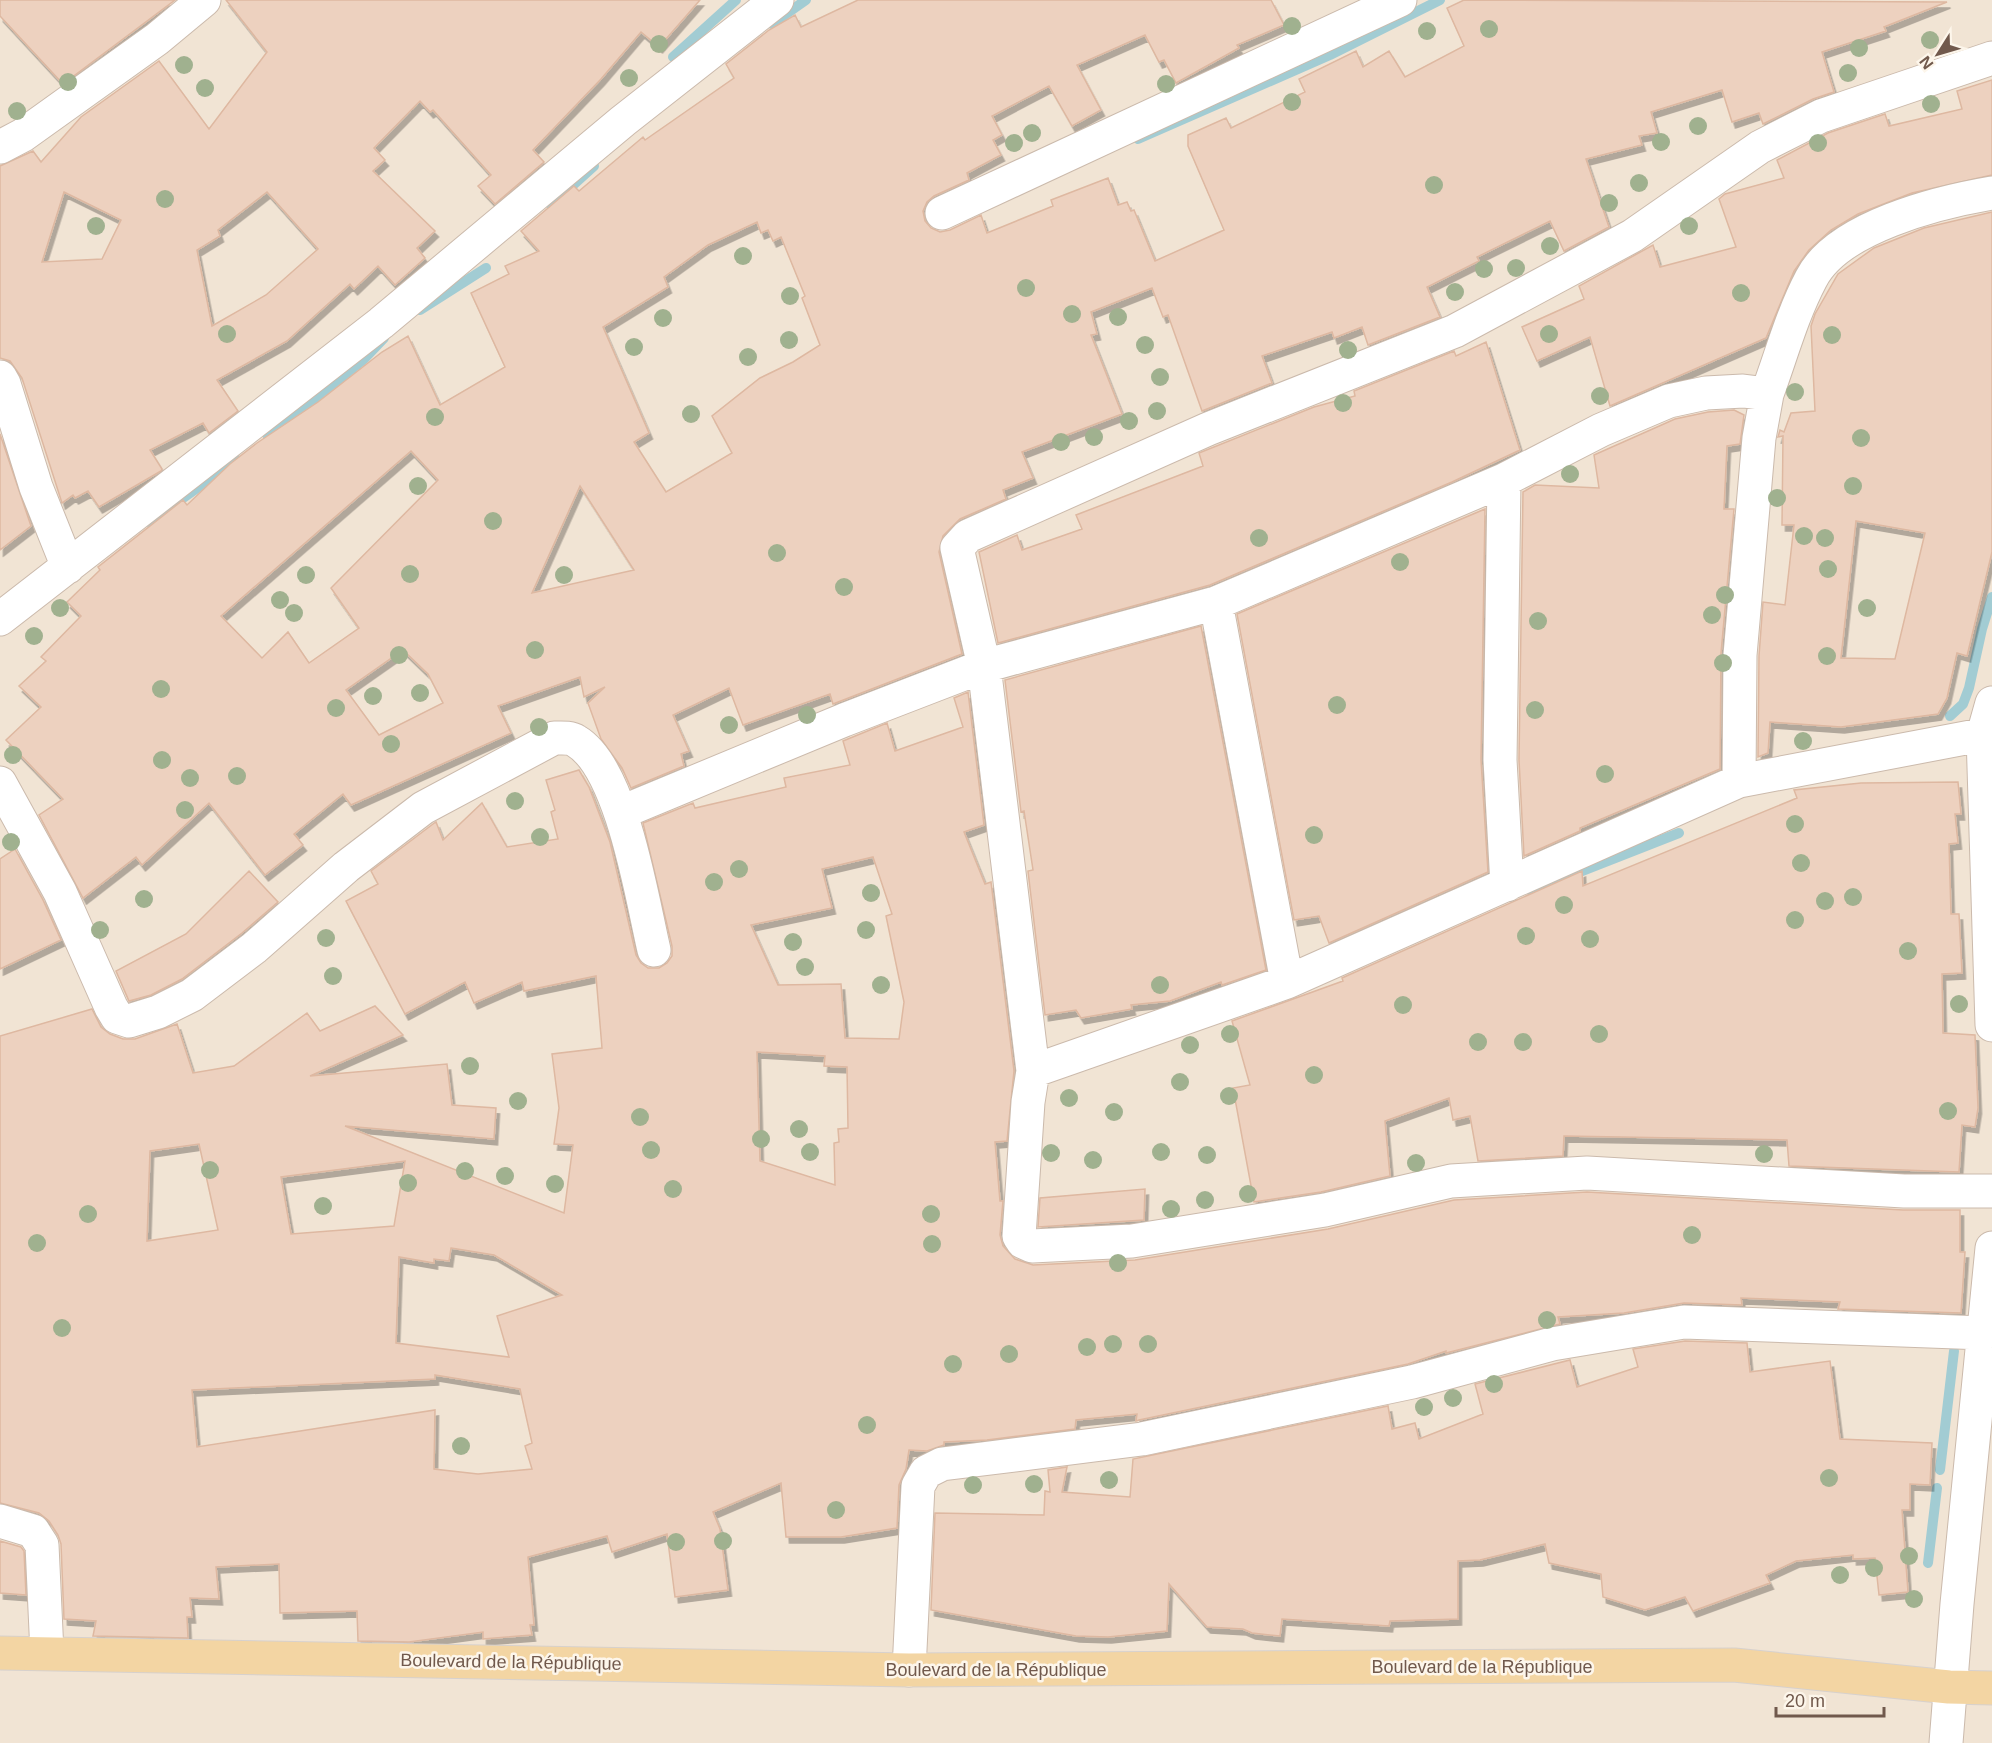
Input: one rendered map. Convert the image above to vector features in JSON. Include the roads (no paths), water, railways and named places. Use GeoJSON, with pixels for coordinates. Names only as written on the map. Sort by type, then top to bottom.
{"type":"FeatureCollection","features":[{"type":"Feature","properties":{"kind":"main road","name":"Boulevard de la République"},"geometry":{"type":"LineString","coordinates":[[0,1653],[909,1671],[1734,1665],[1949,1687],[1992,1688]]}},
{"type":"Feature","properties":{"kind":"street"},"geometry":{"type":"LineString","coordinates":[[0,147],[23,135],[157,39],[204,0]]}},
{"type":"Feature","properties":{"kind":"street"},"geometry":{"type":"LineString","coordinates":[[0,619],[381,322],[623,121],[777,0]]}},
{"type":"Feature","properties":{"kind":"street"},"geometry":{"type":"LineString","coordinates":[[942,213],[1400,0]]}},
{"type":"Feature","properties":{"kind":"street"},"geometry":{"type":"LineString","coordinates":[[1992,57],[1821,116],[1770,142],[1632,236],[1455,331],[1208,429],[968,536],[957,548],[984,666],[1034,1071],[1028,1102],[1019,1236],[1023,1242],[1032,1246],[1132,1241],[1326,1210],[1451,1181],[1575,1174],[1904,1191],[1992,1191]]}},
{"type":"Feature","properties":{"kind":"street"},"geometry":{"type":"LineString","coordinates":[[1739,781],[1740,655],[1759,438],[1767,394],[1812,277],[1839,247],[1888,221],[1954,200],[1992,193]]}},
{"type":"Feature","properties":{"kind":"street"},"geometry":{"type":"LineString","coordinates":[[0,377],[36,487],[68,567]]}},
{"type":"Feature","properties":{"kind":"street"},"geometry":{"type":"LineString","coordinates":[[622,812],[844,720],[984,666],[1216,603],[1504,480],[1601,430],[1669,401],[1706,393],[1743,390],[1767,394]]}},
{"type":"Feature","properties":{"kind":"street"},"geometry":{"type":"LineString","coordinates":[[1504,480],[1500,760],[1508,885]]}},
{"type":"Feature","properties":{"kind":"street"},"geometry":{"type":"LineString","coordinates":[[1216,603],[1287,982]]}},
{"type":"Feature","properties":{"kind":"street"},"geometry":{"type":"LineString","coordinates":[[1992,703],[1988,734],[1992,1025]]}},
{"type":"Feature","properties":{"kind":"street"},"geometry":{"type":"LineString","coordinates":[[1034,1071],[1287,982],[1739,781],[1988,734]]}},
{"type":"Feature","properties":{"kind":"street"},"geometry":{"type":"LineString","coordinates":[[0,783],[60,892],[111,1008],[117,1017],[129,1021],[158,1012],[192,995],[254,948],[346,867],[423,808],[554,738],[574,739],[592,753],[622,812],[654,950]]}},
{"type":"Feature","properties":{"kind":"street"},"geometry":{"type":"LineString","coordinates":[[1946,1743],[1949,1687],[1992,1248]]}},
{"type":"Feature","properties":{"kind":"street"},"geometry":{"type":"LineString","coordinates":[[909,1671],[918,1486],[927,1472],[942,1464],[1142,1439],[1412,1382],[1552,1344],[1684,1322],[1984,1333]]}},
{"type":"Feature","properties":{"kind":"street"},"geometry":{"type":"LineString","coordinates":[[0,1521],[33,1531],[42,1545],[47,1653]]}},
{"type":"Feature","properties":{"kind":"waterway"},"geometry":{"type":"LineString","coordinates":[[673,57],[736,0]]}},
{"type":"Feature","properties":{"kind":"waterway"},"geometry":{"type":"LineString","coordinates":[[772,24],[806,0]]}},
{"type":"Feature","properties":{"kind":"waterway"},"geometry":{"type":"LineString","coordinates":[[1138,139],[1330,55],[1440,0]]}},
{"type":"Feature","properties":{"kind":"waterway"},"geometry":{"type":"LineString","coordinates":[[551,205],[594,166]]}},
{"type":"Feature","properties":{"kind":"waterway"},"geometry":{"type":"LineString","coordinates":[[420,310],[486,268]]}},
{"type":"Feature","properties":{"kind":"waterway"},"geometry":{"type":"LineString","coordinates":[[268,437],[364,359],[384,338]]}},
{"type":"Feature","properties":{"kind":"waterway"},"geometry":{"type":"LineString","coordinates":[[149,522],[237,460]]}},
{"type":"Feature","properties":{"kind":"waterway"},"geometry":{"type":"LineString","coordinates":[[1950,716],[1963,704],[1969,688],[1982,629],[1992,597]]}},
{"type":"Feature","properties":{"kind":"waterway"},"geometry":{"type":"LineString","coordinates":[[1531,891],[1679,833]]}},
{"type":"Feature","properties":{"kind":"waterway"},"geometry":{"type":"LineString","coordinates":[[1940,1470],[1954,1351]]}},
{"type":"Feature","properties":{"kind":"waterway"},"geometry":{"type":"LineString","coordinates":[[1928,1563],[1937,1488]]}}]}
